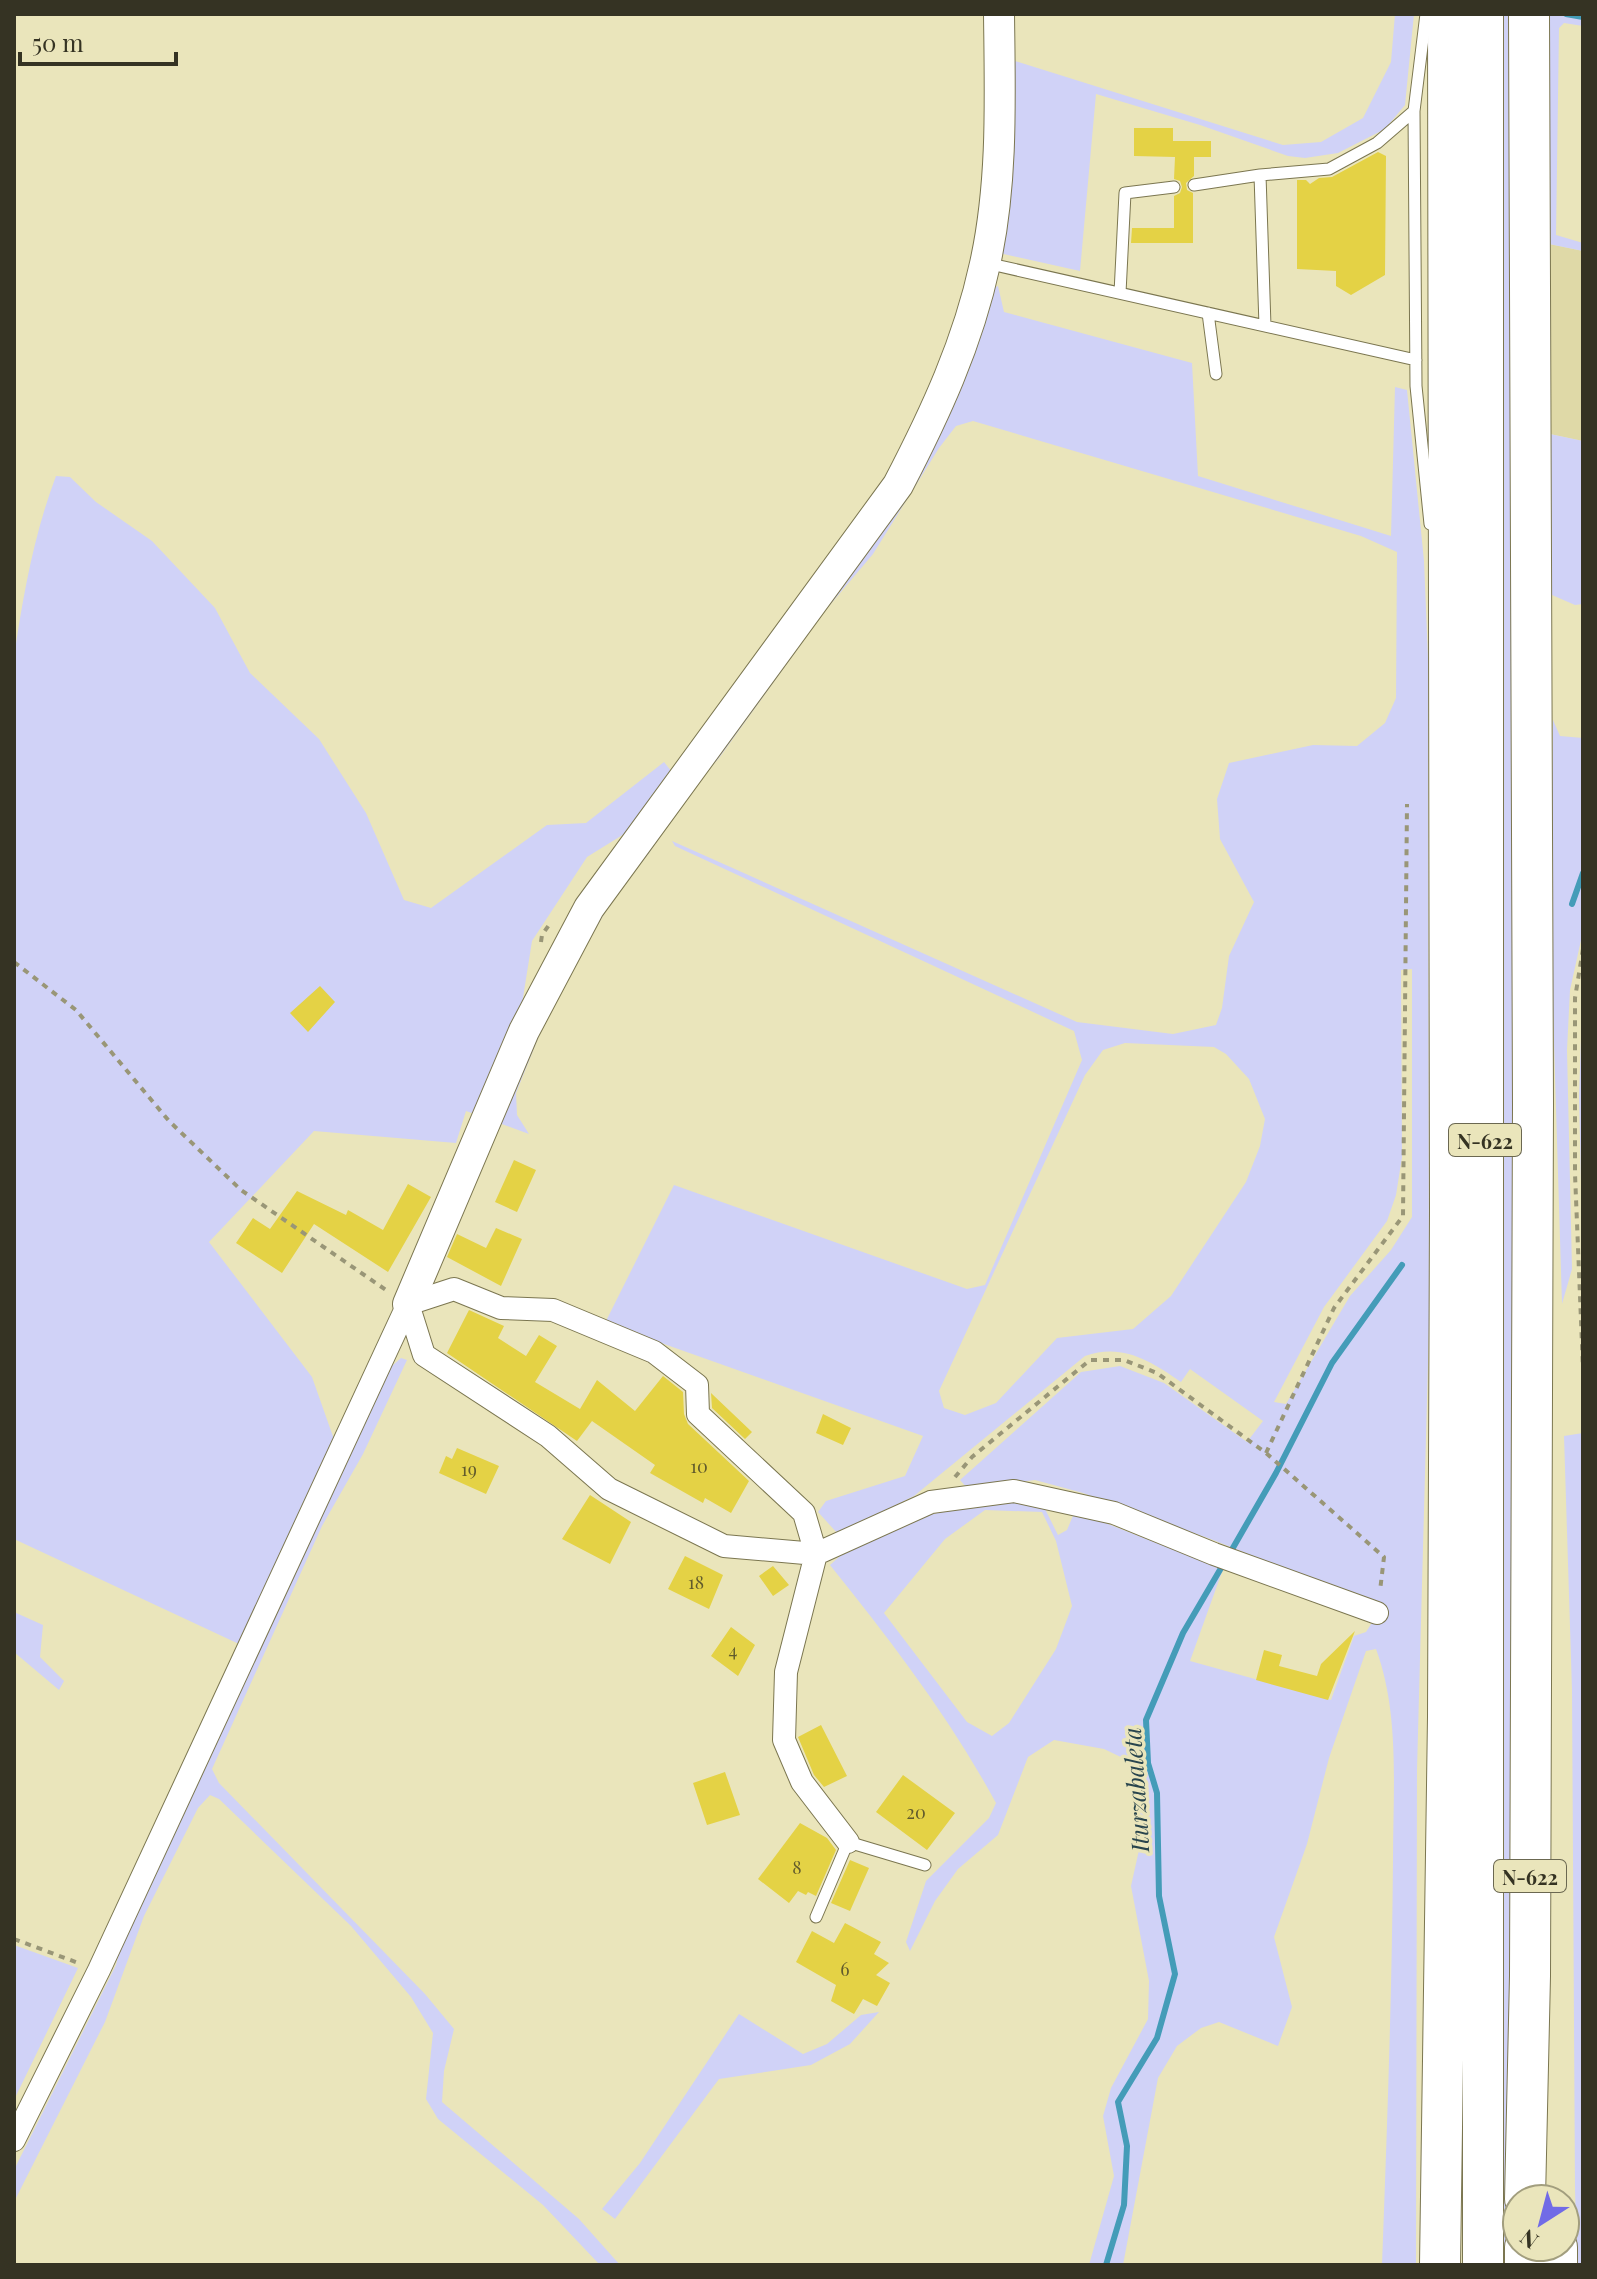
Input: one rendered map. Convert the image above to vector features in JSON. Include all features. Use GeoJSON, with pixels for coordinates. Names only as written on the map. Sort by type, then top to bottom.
{"type":"FeatureCollection","features":[{"type":"Feature","properties":{"kind":"highway"},"geometry":{"type":"LineString","coordinates":[[1442,2265],[1450,1211],[1448,14]]}},
{"type":"Feature","properties":{"kind":"highway","name":"N-622"},"geometry":{"type":"LineString","coordinates":[[1483,14],[1483,2265]]}},
{"type":"Feature","properties":{"kind":"highway","name":"N-622"},"geometry":{"type":"LineString","coordinates":[[1525,2183],[1530,1961],[1533,1120],[1529,14]]}},
{"type":"Feature","properties":{"kind":"highway"},"geometry":{"type":"LineString","coordinates":[[1525,2128],[1540,2183]]}},
{"type":"Feature","properties":{"kind":"street"},"geometry":{"type":"LineString","coordinates":[[14,2140],[99,1970],[408,1304],[524,1031],[589,908],[898,485],[937,408],[966,337],[986,263],[995,198],[1000,103],[999,14]]}},
{"type":"Feature","properties":{"kind":"street"},"geometry":{"type":"LineString","coordinates":[[408,1304],[454,1289],[501,1308],[553,1310],[654,1352],[697,1385],[698,1414],[804,1513],[816,1554],[786,1672],[784,1740],[802,1782],[848,1842]]}},
{"type":"Feature","properties":{"kind":"street"},"geometry":{"type":"LineString","coordinates":[[408,1304],[424,1355],[548,1436],[609,1489],[724,1546],[816,1554],[931,1502],[1014,1491],[1114,1513],[1214,1554],[1377,1613]]}},
{"type":"Feature","properties":{"kind":"lane"},"geometry":{"type":"LineString","coordinates":[[1426,14],[1414,111],[1416,386],[1432,544]]}},
{"type":"Feature","properties":{"kind":"lane"},"geometry":{"type":"LineString","coordinates":[[1194,185],[1329,169],[1377,143],[1414,111]]}},
{"type":"Feature","properties":{"kind":"lane"},"geometry":{"type":"LineString","coordinates":[[1260,175],[1265,326]]}},
{"type":"Feature","properties":{"kind":"lane"},"geometry":{"type":"LineString","coordinates":[[1120,293],[1125,193],[1174,187]]}},
{"type":"Feature","properties":{"kind":"lane"},"geometry":{"type":"LineString","coordinates":[[986,263],[1416,360]]}},
{"type":"Feature","properties":{"kind":"lane"},"geometry":{"type":"LineString","coordinates":[[1208,313],[1216,374]]}},
{"type":"Feature","properties":{"kind":"lane"},"geometry":{"type":"LineString","coordinates":[[1436,575],[1449,702]]}},
{"type":"Feature","properties":{"kind":"lane"},"geometry":{"type":"LineString","coordinates":[[816,1917],[848,1842],[925,1865]]}},
{"type":"Feature","properties":{"kind":"path"},"geometry":{"type":"LineString","coordinates":[[1266,1453],[1334,1308],[1403,1216],[1407,804]]}},
{"type":"Feature","properties":{"kind":"path"},"geometry":{"type":"LineString","coordinates":[[1583,949],[1575,998],[1575,1174],[1583,1369]]}},
{"type":"Feature","properties":{"kind":"path"},"geometry":{"type":"LineString","coordinates":[[14,962],[76,1010],[169,1121],[241,1190],[408,1304]]}},
{"type":"Feature","properties":{"kind":"path"},"geometry":{"type":"LineString","coordinates":[[931,1502],[972,1457],[1090,1360],[1124,1360],[1157,1373],[1266,1453],[1384,1557],[1377,1613]]}},
{"type":"Feature","properties":{"kind":"path"},"geometry":{"type":"LineString","coordinates":[[14,1939],[99,1970]]}},
{"type":"Feature","properties":{"kind":"shaded area"},"geometry":{"type":"Polygon","coordinates":[[[1395,14],[1414,14],[1405,105],[1385,129],[1338,153],[1305,158],[1288,156],[1200,125],[1096,94],[1080,271],[999,253],[1012,60],[1283,145],[1321,142],[1363,118],[1391,62],[1395,14]]]}},
{"type":"Feature","properties":{"kind":"shaded area"},"geometry":{"type":"Polygon","coordinates":[[[1501,14],[1517,14],[1517,2183],[1501,2183],[1501,2263],[1517,2265],[1496,2265],[1501,14]]]}},
{"type":"Feature","properties":{"kind":"shaded area"},"geometry":{"type":"Polygon","coordinates":[[[1548,14],[1583,14],[1583,26],[1564,23],[1559,28],[1556,235],[1583,243],[1583,251],[1549,244],[1548,14]]]}},
{"type":"Feature","properties":{"kind":"shaded area"},"geometry":{"type":"Polygon","coordinates":[[[1549,244],[1583,251],[1583,441],[1550,434],[1549,244]]]}},
{"type":"Feature","properties":{"kind":"shaded area"},"geometry":{"type":"Polygon","coordinates":[[[998,286],[1004,312],[1192,363],[1198,476],[1391,536],[1395,387],[1407,390],[1424,561],[1428,658],[1429,1325],[1417,1770],[1416,2265],[1382,2265],[1394,1779],[1389,1699],[1376,1649],[1366,1651],[1329,1758],[1307,1844],[1274,1937],[1292,2007],[1278,2046],[1219,2022],[1201,2028],[1177,2046],[1158,2078],[1123,2265],[1089,2265],[1114,2176],[1103,2116],[1111,2088],[1148,2019],[1149,1981],[1131,1886],[1139,1850],[1141,1781],[1125,1759],[1104,1749],[1054,1740],[1028,1757],[998,1835],[958,1869],[935,1901],[910,1951],[906,1942],[926,1881],[989,1818],[996,1803],[919,1681],[830,1565],[849,1548],[929,1515],[971,1505],[1033,1500],[1044,1507],[1058,1535],[1067,1530],[1075,1511],[1223,1569],[1190,1661],[1331,1700],[1354,1636],[1366,1632],[1382,1607],[1083,1493],[1035,1480],[968,1489],[960,1480],[1081,1372],[1120,1366],[1164,1383],[1247,1442],[1263,1421],[1190,1369],[1181,1382],[1136,1356],[1112,1352],[1085,1356],[914,1496],[838,1534],[818,1512],[826,1501],[905,1476],[923,1436],[605,1323],[674,1185],[967,1289],[985,1285],[1082,1060],[1074,1031],[675,846],[672,841],[1077,1022],[1173,1034],[1216,1025],[1222,1008],[1229,956],[1254,902],[1220,839],[1217,799],[1229,763],[1313,745],[1357,746],[1385,723],[1396,698],[1397,552],[1361,536],[973,421],[956,426],[873,554],[824,612],[612,900],[541,1031],[516,1093],[517,1115],[529,1134],[496,1122],[561,970],[862,552],[988,290],[998,286]],[[1412,969],[1401,970],[1402,1157],[1396,1195],[1387,1221],[1324,1307],[1274,1402],[1286,1404],[1350,1296],[1391,1250],[1412,1217],[1412,969]],[[1125,1043],[1103,1050],[1085,1075],[939,1391],[944,1408],[965,1415],[996,1403],[1057,1338],[1133,1329],[1171,1296],[1246,1182],[1260,1146],[1265,1119],[1249,1079],[1226,1054],[1214,1047],[1125,1043]],[[985,1510],[945,1539],[884,1613],[967,1722],[992,1736],[1009,1723],[1056,1649],[1072,1606],[1056,1541],[1042,1512],[985,1510]]]}},
{"type":"Feature","properties":{"kind":"shaded area"},"geometry":{"type":"Polygon","coordinates":[[[1550,434],[1583,441],[1583,604],[1575,605],[1552,595],[1550,434]]]}},
{"type":"Feature","properties":{"kind":"shaded area"},"geometry":{"type":"Polygon","coordinates":[[[56,476],[70,477],[96,502],[152,541],[215,608],[250,673],[319,739],[366,813],[404,900],[431,908],[547,825],[586,823],[664,762],[676,777],[637,826],[587,857],[532,941],[519,1023],[480,1116],[466,1111],[456,1143],[314,1131],[209,1242],[312,1377],[336,1445],[239,1644],[14,1539],[14,657],[30,565],[56,476]]]}},
{"type":"Feature","properties":{"kind":"shaded area"},"geometry":{"type":"Polygon","coordinates":[[[1553,720],[1560,736],[1583,738],[1583,931],[1570,990],[1567,1050],[1572,1269],[1562,1304],[1550,912],[1553,720]]]}},
{"type":"Feature","properties":{"kind":"shaded area"},"geometry":{"type":"Polygon","coordinates":[[[1583,983],[1583,1270],[1579,1096],[1583,983]]]}},
{"type":"Feature","properties":{"kind":"shaded area"},"geometry":{"type":"Polygon","coordinates":[[[401,1358],[407,1360],[363,1454],[322,1526],[212,1769],[219,1783],[425,1994],[454,2029],[444,2071],[442,2102],[579,2219],[620,2265],[600,2265],[543,2205],[438,2119],[426,2099],[433,2033],[411,1997],[351,1926],[219,1799],[210,1795],[198,1808],[144,1916],[105,2022],[14,2202],[14,2170],[116,1965],[122,1939],[392,1366],[401,1358]]]}},
{"type":"Feature","properties":{"kind":"shaded area"},"geometry":{"type":"Polygon","coordinates":[[[1583,1433],[1583,2265],[1577,2263],[1581,2263],[1581,2183],[1575,2183],[1572,1690],[1564,1436],[1583,1433]]]}},
{"type":"Feature","properties":{"kind":"shaded area"},"geometry":{"type":"Polygon","coordinates":[[[14,1612],[43,1625],[40,1657],[64,1681],[59,1690],[14,1652],[14,1612]]]}},
{"type":"Feature","properties":{"kind":"shaded area"},"geometry":{"type":"Polygon","coordinates":[[[14,1945],[78,1968],[14,2100],[14,1945]]]}},
{"type":"Feature","properties":{"kind":"shaded area"},"geometry":{"type":"Polygon","coordinates":[[[879,2012],[850,2044],[811,2065],[719,2079],[615,2219],[602,2209],[640,2163],[739,2014],[803,2054],[827,2044],[861,2015],[879,2012]]]}},
{"type":"Feature","properties":{"kind":"building"},"geometry":{"type":"Polygon","coordinates":[[[1134,128],[1173,128],[1173,141],[1211,141],[1211,157],[1194,157],[1194,176],[1186,183],[1187,190],[1193,193],[1193,243],[1131,243],[1132,228],[1174,228],[1174,196],[1180,193],[1182,187],[1180,181],[1174,179],[1175,157],[1134,156],[1134,128]]]}},
{"type":"Feature","properties":{"kind":"building"},"geometry":{"type":"Polygon","coordinates":[[[1378,152],[1386,156],[1385,275],[1351,295],[1336,286],[1336,271],[1297,269],[1297,180],[1306,180],[1310,184],[1319,178],[1332,177],[1378,152]]]}},
{"type":"Feature","properties":{"kind":"building"},"geometry":{"type":"Polygon","coordinates":[[[320,986],[335,1002],[308,1032],[290,1013],[320,986]]]}},
{"type":"Feature","properties":{"kind":"building"},"geometry":{"type":"Polygon","coordinates":[[[514,1160],[536,1170],[517,1212],[495,1202],[514,1160]]]}},
{"type":"Feature","properties":{"kind":"building"},"geometry":{"type":"Polygon","coordinates":[[[408,1184],[431,1197],[388,1272],[314,1224],[282,1273],[236,1243],[253,1218],[270,1229],[297,1191],[346,1215],[348,1210],[383,1230],[408,1184]]]}},
{"type":"Feature","properties":{"kind":"building"},"geometry":{"type":"Polygon","coordinates":[[[496,1228],[522,1239],[501,1286],[447,1257],[457,1234],[486,1248],[496,1228]]]}},
{"type":"Feature","properties":{"kind":"building"},"geometry":{"type":"Polygon","coordinates":[[[469,1310],[504,1326],[498,1338],[526,1356],[539,1335],[557,1346],[535,1382],[580,1409],[597,1380],[635,1411],[663,1376],[683,1392],[684,1414],[688,1424],[749,1481],[731,1513],[705,1498],[703,1503],[650,1473],[655,1465],[592,1421],[577,1441],[447,1353],[469,1310]]]}},
{"type":"Feature","properties":{"kind":"building"},"geometry":{"type":"Polygon","coordinates":[[[711,1393],[752,1432],[745,1439],[712,1408],[711,1393]]]}},
{"type":"Feature","properties":{"kind":"building"},"geometry":{"type":"Polygon","coordinates":[[[823,1414],[851,1428],[843,1445],[816,1433],[823,1414]]]}},
{"type":"Feature","properties":{"kind":"building"},"geometry":{"type":"Polygon","coordinates":[[[457,1448],[499,1466],[486,1494],[439,1473],[446,1456],[452,1459],[457,1448]]]}},
{"type":"Feature","properties":{"kind":"building"},"geometry":{"type":"Polygon","coordinates":[[[590,1495],[631,1522],[610,1564],[562,1539],[590,1495]]]}},
{"type":"Feature","properties":{"kind":"building"},"geometry":{"type":"Polygon","coordinates":[[[685,1556],[723,1575],[709,1609],[668,1589],[685,1556]]]}},
{"type":"Feature","properties":{"kind":"building"},"geometry":{"type":"Polygon","coordinates":[[[773,1566],[789,1585],[773,1596],[759,1576],[773,1566]]]}},
{"type":"Feature","properties":{"kind":"building"},"geometry":{"type":"Polygon","coordinates":[[[731,1627],[755,1645],[738,1676],[711,1656],[731,1627]]]}},
{"type":"Feature","properties":{"kind":"building"},"geometry":{"type":"Polygon","coordinates":[[[1355,1631],[1328,1700],[1256,1680],[1264,1650],[1282,1655],[1279,1666],[1317,1676],[1321,1664],[1355,1631]]]}},
{"type":"Feature","properties":{"kind":"building"},"geometry":{"type":"Polygon","coordinates":[[[821,1725],[847,1776],[824,1787],[814,1775],[798,1737],[821,1725]]]}},
{"type":"Feature","properties":{"kind":"building"},"geometry":{"type":"Polygon","coordinates":[[[725,1772],[740,1815],[707,1825],[693,1783],[725,1772]]]}},
{"type":"Feature","properties":{"kind":"building"},"geometry":{"type":"Polygon","coordinates":[[[903,1775],[955,1813],[927,1850],[876,1812],[903,1775]]]}},
{"type":"Feature","properties":{"kind":"building"},"geometry":{"type":"Polygon","coordinates":[[[800,1823],[827,1838],[836,1850],[816,1896],[798,1891],[789,1903],[758,1879],[800,1823]]]}},
{"type":"Feature","properties":{"kind":"building"},"geometry":{"type":"Polygon","coordinates":[[[850,1860],[869,1868],[850,1911],[831,1903],[850,1860]]]}},
{"type":"Feature","properties":{"kind":"building"},"geometry":{"type":"Polygon","coordinates":[[[845,1923],[881,1942],[874,1954],[889,1963],[876,1975],[890,1983],[877,2006],[863,1999],[854,2014],[831,2001],[836,1985],[796,1962],[812,1931],[834,1943],[845,1923]]]}},
{"type":"Feature","properties":{"kind":"waterway"},"geometry":{"type":"LineString","coordinates":[[1566,14],[1583,17]]}},
{"type":"Feature","properties":{"kind":"waterway","name":"Iturzabaleta"},"geometry":{"type":"LineString","coordinates":[[1572,904],[1583,873]]}},
{"type":"Feature","properties":{"kind":"waterway","name":"Iturzabaleta"},"geometry":{"type":"LineString","coordinates":[[1230,1553],[1276,1473],[1332,1363],[1402,1265]]}},
{"type":"Feature","properties":{"kind":"waterway","name":"Iturzabaleta"},"geometry":{"type":"LineString","coordinates":[[1106,2265],[1124,2205],[1127,2146],[1118,2102],[1157,2038],[1175,1974],[1159,1896],[1157,1793],[1148,1763],[1146,1720],[1183,1633],[1224,1563]]}}]}
